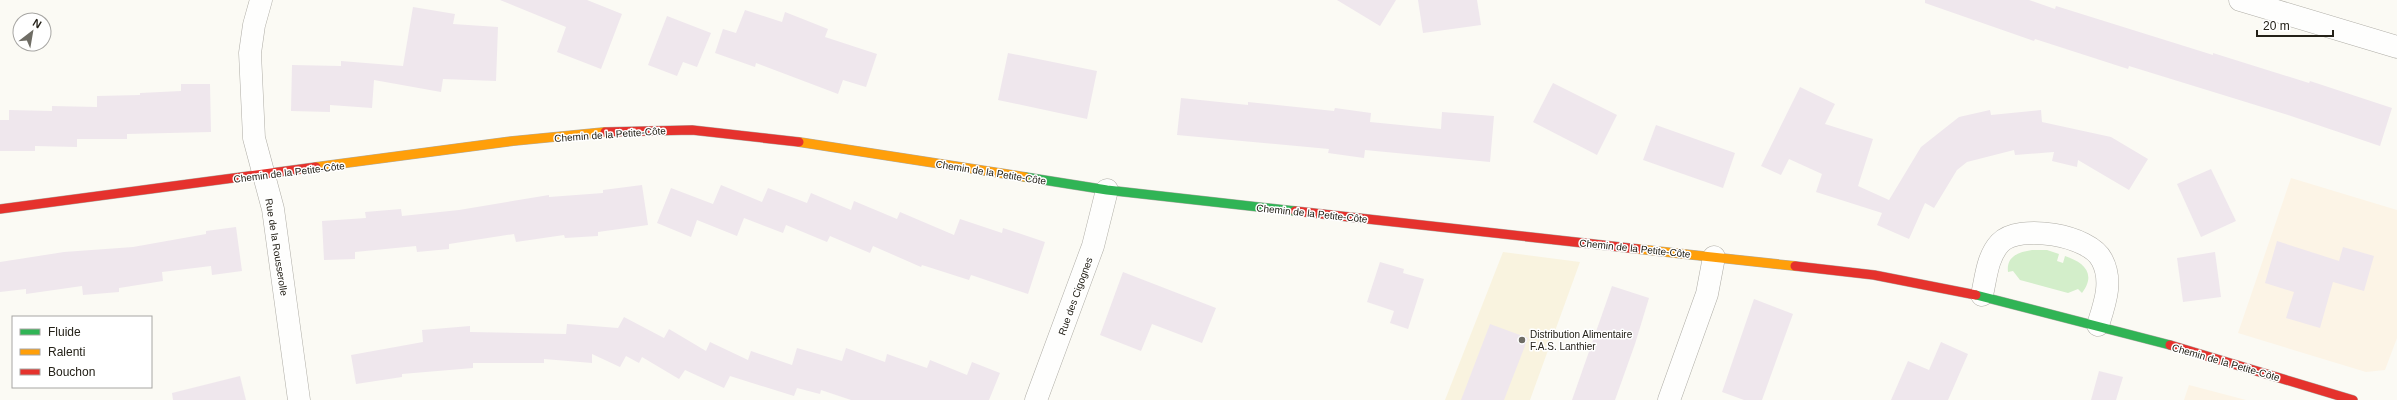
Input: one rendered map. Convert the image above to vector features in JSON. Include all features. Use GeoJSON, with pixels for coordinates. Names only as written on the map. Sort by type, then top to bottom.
{"type":"FeatureCollection","features":[{"type":"Feature","properties":{"kind":"street","name":"Rue de la Rousserolle"},"geometry":{"type":"LineString","coordinates":[[261,0],[254,25],[250,68],[254,138],[273,209],[299,400]]}},
{"type":"Feature","properties":{"kind":"street"},"geometry":{"type":"LineString","coordinates":[[2244,1],[2397,47]]}},
{"type":"Feature","properties":{"kind":"street","name":"Chemin de la Petite-Côte"},"geometry":{"type":"LineString","coordinates":[[0,209],[513,141],[614,131],[678,130],[775,138],[1108,190],[1866,273],[1982,295],[2098,325],[2353,400]]}},
{"type":"Feature","properties":{"kind":"street","name":"Rue des Cigognes"},"geometry":{"type":"LineString","coordinates":[[1036,400],[1093,246],[1108,190]]}},
{"type":"Feature","properties":{"kind":"street"},"geometry":{"type":"LineString","coordinates":[[1982,295],[1992,255],[2003,241],[2013,234],[2023,233],[2055,235],[2096,250],[2103,261],[2108,284],[2098,325]]}},
{"type":"Feature","properties":{"kind":"street"},"geometry":{"type":"LineString","coordinates":[[1669,400],[1707,294],[1714,257]]}},
{"type":"Feature","properties":{"kind":"shaded area"},"geometry":{"type":"Polygon","coordinates":[[[2291,178],[2397,210],[2397,338],[2385,370],[2366,372],[2238,333],[2291,178]]]}},
{"type":"Feature","properties":{"kind":"shaded area"},"geometry":{"type":"Polygon","coordinates":[[[1503,252],[1580,262],[1530,400],[1445,400],[1503,252]]]}},
{"type":"Feature","properties":{"kind":"shaded area"},"geometry":{"type":"Polygon","coordinates":[[[2189,385],[2246,400],[2184,400],[2189,385]]]}},
{"type":"Feature","properties":{"kind":"green space"},"geometry":{"type":"Polygon","coordinates":[[[2047,250],[2059,254],[2057,261],[2063,263],[2065,256],[2072,258],[2082,265],[2088,274],[2088,280],[2082,293],[2078,289],[2068,293],[2020,280],[2013,271],[2008,272],[2009,262],[2014,256],[2022,252],[2047,250]]]}},
{"type":"Feature","properties":{"kind":"building"},"geometry":{"type":"Polygon","coordinates":[[[500,0],[587,0],[622,14],[601,69],[557,52],[566,27],[500,0]]]}},
{"type":"Feature","properties":{"kind":"building"},"geometry":{"type":"Polygon","coordinates":[[[1337,0],[1396,0],[1380,26],[1337,0]]]}},
{"type":"Feature","properties":{"kind":"building"},"geometry":{"type":"Polygon","coordinates":[[[1418,0],[1477,0],[1481,25],[1423,33],[1418,0]]]}},
{"type":"Feature","properties":{"kind":"building"},"geometry":{"type":"Polygon","coordinates":[[[1925,0],[2029,0],[2055,9],[2056,6],[2213,55],[2213,53],[2309,83],[2310,81],[2392,108],[2380,146],[2288,115],[2129,66],[2128,69],[2035,39],[2034,41],[1925,3],[1925,0]]]}},
{"type":"Feature","properties":{"kind":"building"},"geometry":{"type":"Polygon","coordinates":[[[413,7],[455,14],[453,24],[498,27],[496,81],[443,79],[441,92],[374,80],[372,108],[330,105],[330,112],[291,111],[292,65],[341,66],[341,61],[403,66],[413,7]]]}},
{"type":"Feature","properties":{"kind":"building"},"geometry":{"type":"Polygon","coordinates":[[[745,10],[782,22],[785,12],[828,29],[825,37],[877,54],[866,87],[843,80],[838,94],[756,63],[755,67],[715,53],[723,29],[736,33],[745,10]]]}},
{"type":"Feature","properties":{"kind":"building"},"geometry":{"type":"Polygon","coordinates":[[[667,16],[711,33],[697,67],[683,62],[677,76],[648,65],[667,16]]]}},
{"type":"Feature","properties":{"kind":"building"},"geometry":{"type":"Polygon","coordinates":[[[1008,53],[1097,71],[1087,119],[998,100],[1008,53]]]}},
{"type":"Feature","properties":{"kind":"building"},"geometry":{"type":"Polygon","coordinates":[[[1553,83],[1617,115],[1597,155],[1533,122],[1553,83]]]}},
{"type":"Feature","properties":{"kind":"building"},"geometry":{"type":"Polygon","coordinates":[[[181,84],[210,84],[211,132],[127,134],[127,139],[77,139],[77,147],[35,146],[35,151],[0,151],[0,120],[9,120],[9,110],[52,111],[52,106],[97,107],[97,96],[140,95],[140,93],[181,91],[181,84]]]}},
{"type":"Feature","properties":{"kind":"building"},"geometry":{"type":"Polygon","coordinates":[[[1800,87],[1835,104],[1825,124],[1873,139],[1858,186],[1889,200],[1921,147],[1959,117],[1990,110],[1991,115],[2041,110],[2042,122],[2111,137],[2148,159],[2129,190],[2078,160],[2077,167],[2052,161],[2054,152],[2015,155],[2014,150],[1967,162],[1957,170],[1934,208],[1925,203],[1909,239],[1877,225],[1882,213],[1816,192],[1822,174],[1789,159],[1781,175],[1761,166],[1800,87]]]}},
{"type":"Feature","properties":{"kind":"building"},"geometry":{"type":"Polygon","coordinates":[[[1181,98],[1248,105],[1248,102],[1334,111],[1335,108],[1371,113],[1370,122],[1441,129],[1442,112],[1494,116],[1490,162],[1365,150],[1364,158],[1328,153],[1329,149],[1177,135],[1181,98]]]}},
{"type":"Feature","properties":{"kind":"building"},"geometry":{"type":"Polygon","coordinates":[[[1656,125],[1735,153],[1723,188],[1643,160],[1656,125]]]}},
{"type":"Feature","properties":{"kind":"building"},"geometry":{"type":"Polygon","coordinates":[[[2211,169],[2236,221],[2201,237],[2177,184],[2211,169]]]}},
{"type":"Feature","properties":{"kind":"building"},"geometry":{"type":"Polygon","coordinates":[[[642,185],[648,225],[598,232],[598,236],[565,238],[564,235],[516,242],[514,234],[449,244],[449,249],[417,252],[416,246],[355,252],[355,259],[324,260],[322,221],[366,218],[365,212],[401,209],[402,216],[459,210],[549,195],[549,197],[603,193],[603,190],[642,185]]]}},
{"type":"Feature","properties":{"kind":"building"},"geometry":{"type":"Polygon","coordinates":[[[721,185],[762,202],[768,188],[807,203],[811,193],[851,210],[854,201],[897,219],[900,212],[954,235],[960,219],[1002,233],[1003,228],[1045,242],[1028,294],[971,275],[969,280],[922,265],[921,267],[873,246],[870,253],[830,236],[827,242],[786,225],[783,233],[744,218],[737,236],[697,220],[691,237],[657,223],[671,188],[713,204],[721,185]]]}},
{"type":"Feature","properties":{"kind":"building"},"geometry":{"type":"Polygon","coordinates":[[[236,227],[242,271],[212,275],[211,266],[162,272],[163,281],[119,288],[119,292],[83,295],[82,286],[26,294],[26,289],[0,292],[0,262],[64,252],[133,247],[206,234],[206,231],[236,227]]]}},
{"type":"Feature","properties":{"kind":"building"},"geometry":{"type":"Polygon","coordinates":[[[2277,241],[2339,261],[2343,247],[2374,256],[2364,291],[2333,282],[2320,328],[2286,318],[2294,292],[2265,283],[2277,241]]]}},
{"type":"Feature","properties":{"kind":"building"},"geometry":{"type":"Polygon","coordinates":[[[2215,252],[2221,297],[2183,302],[2177,258],[2215,252]]]}},
{"type":"Feature","properties":{"kind":"building"},"geometry":{"type":"Polygon","coordinates":[[[1380,262],[1404,269],[1403,273],[1424,279],[1408,329],[1390,323],[1394,311],[1367,302],[1380,262]]]}},
{"type":"Feature","properties":{"kind":"building"},"geometry":{"type":"Polygon","coordinates":[[[1123,272],[1216,308],[1202,343],[1152,324],[1141,351],[1100,335],[1123,272]]]}},
{"type":"Feature","properties":{"kind":"building"},"geometry":{"type":"Polygon","coordinates":[[[1612,286],[1649,298],[1635,344],[1615,400],[1572,400],[1612,286]]]}},
{"type":"Feature","properties":{"kind":"building"},"geometry":{"type":"Polygon","coordinates":[[[1754,299],[1793,314],[1762,400],[1744,400],[1722,392],[1754,299]]]}},
{"type":"Feature","properties":{"kind":"building"},"geometry":{"type":"Polygon","coordinates":[[[624,317],[664,338],[669,329],[706,351],[710,342],[748,360],[751,351],[792,365],[797,348],[842,361],[846,348],[885,362],[887,354],[927,368],[930,360],[967,375],[972,362],[1000,373],[989,400],[851,400],[821,390],[820,394],[797,388],[794,396],[730,376],[724,388],[685,370],[679,379],[642,357],[639,363],[626,356],[620,367],[592,354],[592,363],[544,359],[544,363],[473,363],[473,368],[402,374],[402,377],[356,384],[351,355],[423,342],[422,330],[470,326],[470,332],[566,334],[567,324],[618,328],[624,317]]]}},
{"type":"Feature","properties":{"kind":"building"},"geometry":{"type":"Polygon","coordinates":[[[1490,324],[1528,338],[1504,400],[1461,400],[1490,324]]]}},
{"type":"Feature","properties":{"kind":"building"},"geometry":{"type":"Polygon","coordinates":[[[1941,342],[1968,354],[1948,400],[1891,400],[1908,361],[1929,370],[1941,342]]]}},
{"type":"Feature","properties":{"kind":"building"},"geometry":{"type":"Polygon","coordinates":[[[2099,371],[2123,377],[2116,400],[2091,400],[2099,371]]]}},
{"type":"Feature","properties":{"kind":"building"},"geometry":{"type":"Polygon","coordinates":[[[240,376],[246,400],[173,400],[172,393],[240,376]]]}},
{"type":"Feature","properties":{"kind":"traffic: fast"},"geometry":{"type":"LineString","coordinates":[[1025,177],[1107,190],[1295,211]]}},
{"type":"Feature","properties":{"kind":"traffic: fast"},"geometry":{"type":"LineString","coordinates":[[1976,295],[2170,345]]}},
{"type":"Feature","properties":{"kind":"traffic: slow"},"geometry":{"type":"LineString","coordinates":[[316,167],[513,141],[605,132]]}},
{"type":"Feature","properties":{"kind":"traffic: slow"},"geometry":{"type":"LineString","coordinates":[[799,142],[1025,177]]}},
{"type":"Feature","properties":{"kind":"traffic: slow"},"geometry":{"type":"LineString","coordinates":[[1638,249],[1795,266]]}},
{"type":"Feature","properties":{"kind":"traffic: jam"},"geometry":{"type":"LineString","coordinates":[[605,132],[692,130],[799,142]]}},
{"type":"Feature","properties":{"kind":"traffic: jam"},"geometry":{"type":"LineString","coordinates":[[0,209],[316,167]]}},
{"type":"Feature","properties":{"kind":"traffic: jam"},"geometry":{"type":"LineString","coordinates":[[1295,211],[1638,249]]}},
{"type":"Feature","properties":{"kind":"traffic: jam"},"geometry":{"type":"LineString","coordinates":[[1795,266],[1874,275],[1976,295]]}},
{"type":"Feature","properties":{"kind":"traffic: jam"},"geometry":{"type":"LineString","coordinates":[[2170,345],[2353,400]]}},
{"type":"Feature","properties":{"kind":"place","name":"Distribution Alimentaire F.A.S. Lanthier"},"geometry":{"type":"Point","coordinates":[1522,340]}}]}
